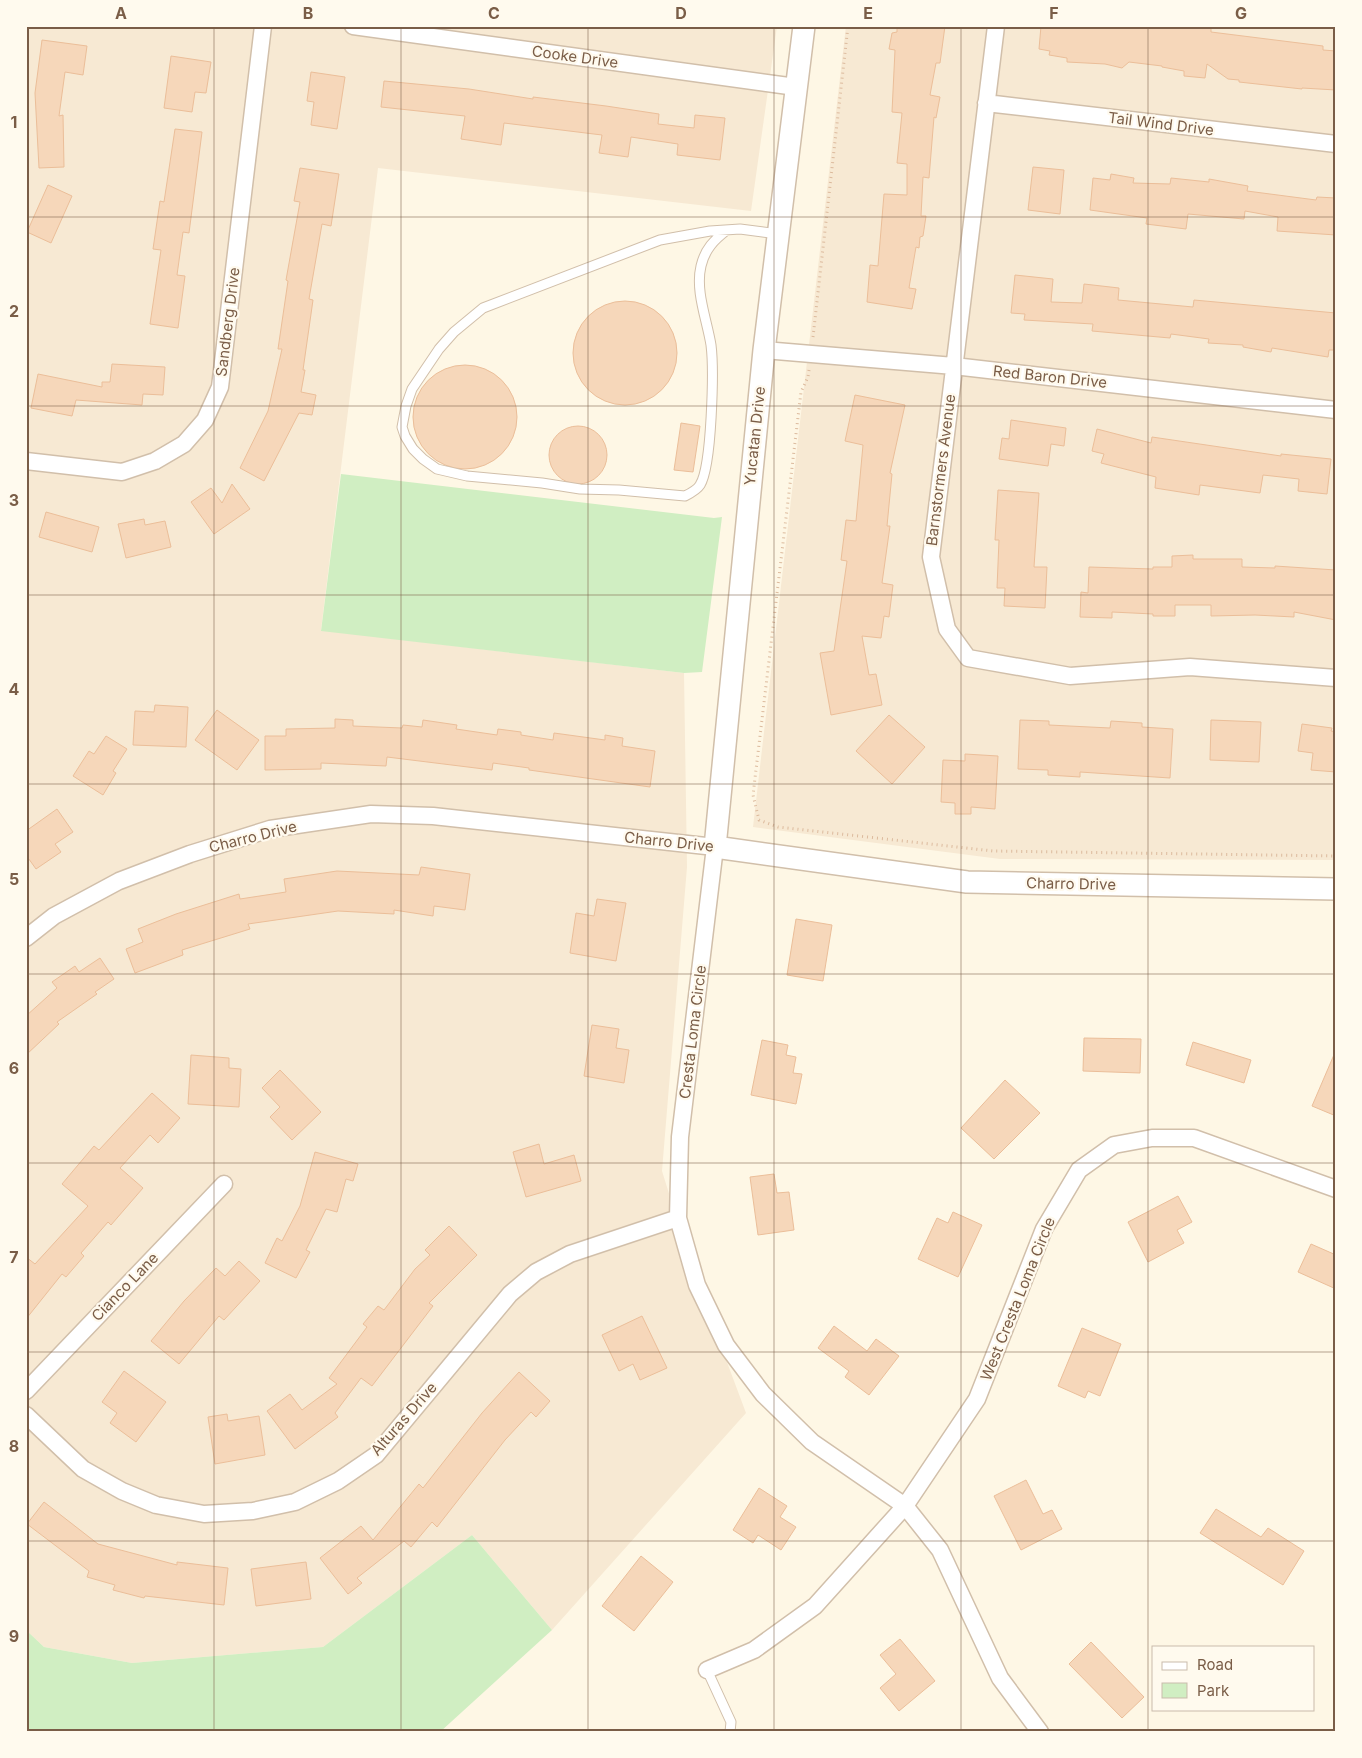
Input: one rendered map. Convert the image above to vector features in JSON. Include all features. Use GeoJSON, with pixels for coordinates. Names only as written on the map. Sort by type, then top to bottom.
{"type":"FeatureCollection","features":[{"type":"Feature","properties":{"kind":"street","name":"Sandberg Drive"},"geometry":{"type":"LineString","coordinates":[[26,460],[122,472],[155,461],[184,444],[205,420],[220,387],[263,26]]}},
{"type":"Feature","properties":{"kind":"street","name":"Cooke Drive"},"geometry":{"type":"LineString","coordinates":[[353,26],[796,87]]}},
{"type":"Feature","properties":{"kind":"street","name":"Yucatan Drive"},"geometry":{"type":"LineString","coordinates":[[715,847],[764,350],[804,26]]}},
{"type":"Feature","properties":{"kind":"street","name":"Barnstormers Avenue"},"geometry":{"type":"LineString","coordinates":[[996,26],[931,557],[947,629],[968,658],[1070,676],[1190,668],[1336,678]]}},
{"type":"Feature","properties":{"kind":"street","name":"Tail Wind Drive"},"geometry":{"type":"LineString","coordinates":[[986,103],[1336,144]]}},
{"type":"Feature","properties":{"kind":"street","name":"Red Baron Drive"},"geometry":{"type":"LineString","coordinates":[[764,350],[954,366],[1336,410]]}},
{"type":"Feature","properties":{"kind":"street","name":"Charro Drive"},"geometry":{"type":"LineString","coordinates":[[26,938],[54,916],[118,881],[190,854],[270,829],[371,814],[433,816],[715,847],[967,882],[1336,889]]}},
{"type":"Feature","properties":{"kind":"street","name":"Cresta Loma Circle"},"geometry":{"type":"LineString","coordinates":[[715,847],[680,1137],[678,1218],[697,1285],[726,1344],[763,1394],[812,1442],[905,1506],[940,1550],[1000,1678],[1040,1732]]}},
{"type":"Feature","properties":{"kind":"street","name":"West Cresta Loma Circle"},"geometry":{"type":"LineString","coordinates":[[707,1670],[754,1650],[815,1606],[905,1506],[977,1399],[1044,1229],[1079,1170],[1114,1145],[1152,1138],[1194,1138],[1336,1188]]}},
{"type":"Feature","properties":{"kind":"street","name":"Cianco Lane"},"geometry":{"type":"LineString","coordinates":[[26,1391],[224,1184]]}},
{"type":"Feature","properties":{"kind":"street","name":"Alturas Drive"},"geometry":{"type":"LineString","coordinates":[[26,1415],[83,1469],[122,1491],[156,1505],[204,1514],[253,1511],[295,1502],[338,1482],[376,1455],[510,1294],[536,1272],[570,1254],[678,1218]]}},
{"type":"Feature","properties":{"kind":"lane"},"geometry":{"type":"LineString","coordinates":[[727,230],[713,241],[705,252],[699,278],[711,346],[713,380],[707,466],[700,486],[694,492],[685,496],[619,490],[580,489],[542,483],[467,476],[437,469],[413,449],[402,427],[412,389],[439,348],[454,332],[483,308],[660,240],[710,231],[740,229],[778,234]]}},
{"type":"Feature","properties":{"kind":"lane"},"geometry":{"type":"LineString","coordinates":[[707,1670],[731,1722],[730,1732]]}},
{"type":"Feature","properties":{"kind":"path"},"geometry":{"type":"LineString","coordinates":[[848,26],[811,354],[808,377],[801,392],[753,795],[759,820],[778,827],[993,850],[1336,856]]}},
{"type":"Feature","properties":{"kind":"shaded area"},"geometry":{"type":"Polygon","coordinates":[[[26,26],[777,26],[751,211],[378,168],[321,630],[684,673],[687,867],[662,1171],[694,1274],[746,1413],[552,1630],[472,1535],[323,1647],[132,1663],[44,1647],[26,1630],[26,26]]]}},
{"type":"Feature","properties":{"kind":"shaded area"},"geometry":{"type":"Polygon","coordinates":[[[846,26],[1336,26],[1336,860],[1000,859],[753,827],[846,26]]]}},
{"type":"Feature","properties":{"kind":"green space"},"geometry":{"type":"Polygon","coordinates":[[[341,474],[714,518],[722,517],[702,672],[684,673],[321,631],[341,474]]]}},
{"type":"Feature","properties":{"kind":"green space"},"geometry":{"type":"Polygon","coordinates":[[[472,1535],[552,1630],[440,1732],[26,1732],[26,1630],[44,1647],[132,1663],[323,1647],[472,1535]]]}},
{"type":"Feature","properties":{"kind":"building"},"geometry":{"type":"Polygon","coordinates":[[[897,26],[945,26],[940,63],[936,63],[930,95],[940,97],[936,118],[934,117],[929,178],[923,177],[921,216],[926,216],[923,236],[920,237],[919,248],[916,247],[909,288],[916,289],[912,309],[867,302],[870,265],[878,266],[884,194],[907,195],[907,164],[897,163],[902,113],[892,112],[895,50],[889,49],[892,33],[897,32],[897,26]]]}},
{"type":"Feature","properties":{"kind":"building"},"geometry":{"type":"Polygon","coordinates":[[[1041,26],[1179,26],[1194,28],[1194,26],[1211,26],[1211,32],[1323,46],[1323,50],[1336,51],[1336,90],[1302,89],[1239,82],[1239,80],[1228,79],[1207,64],[1205,78],[1184,76],[1184,71],[1162,66],[1129,62],[1122,68],[1105,64],[1067,62],[1067,58],[1049,55],[1050,51],[1039,49],[1041,26]]]}},
{"type":"Feature","properties":{"kind":"building"},"geometry":{"type":"Polygon","coordinates":[[[42,40],[87,46],[83,75],[65,72],[59,116],[63,115],[64,167],[39,168],[35,93],[42,40]]]}},
{"type":"Feature","properties":{"kind":"building"},"geometry":{"type":"Polygon","coordinates":[[[171,56],[211,62],[206,93],[195,92],[192,112],[164,108],[171,56]]]}},
{"type":"Feature","properties":{"kind":"building"},"geometry":{"type":"Polygon","coordinates":[[[311,72],[345,77],[337,129],[311,125],[314,102],[307,101],[311,72]]]}},
{"type":"Feature","properties":{"kind":"building"},"geometry":{"type":"Polygon","coordinates":[[[384,81],[469,89],[533,99],[533,97],[659,114],[658,124],[694,128],[695,115],[725,118],[720,160],[677,155],[678,144],[631,137],[628,157],[599,153],[602,135],[504,123],[501,145],[461,139],[465,116],[381,107],[384,81]]]}},
{"type":"Feature","properties":{"kind":"building"},"geometry":{"type":"Polygon","coordinates":[[[175,129],[202,132],[189,233],[183,232],[177,275],[185,276],[178,328],[150,324],[161,250],[153,249],[160,201],[164,202],[175,129]]]}},
{"type":"Feature","properties":{"kind":"building"},"geometry":{"type":"Polygon","coordinates":[[[1033,167],[1064,170],[1060,214],[1028,210],[1033,167]]]}},
{"type":"Feature","properties":{"kind":"building"},"geometry":{"type":"Polygon","coordinates":[[[300,168],[339,174],[331,226],[322,224],[309,299],[313,300],[301,392],[316,395],[312,415],[299,413],[264,481],[240,468],[268,411],[282,349],[278,349],[288,281],[286,280],[300,202],[294,201],[300,168]]]}},
{"type":"Feature","properties":{"kind":"building"},"geometry":{"type":"Polygon","coordinates":[[[1111,174],[1134,178],[1133,183],[1170,184],[1171,178],[1209,182],[1209,179],[1248,186],[1247,191],[1316,200],[1317,197],[1336,198],[1336,235],[1277,231],[1278,217],[1245,211],[1244,219],[1188,214],[1186,229],[1146,224],[1147,218],[1090,210],[1093,178],[1110,180],[1111,174]]]}},
{"type":"Feature","properties":{"kind":"building"},"geometry":{"type":"Polygon","coordinates":[[[48,185],[72,196],[51,243],[27,232],[48,185]]]}},
{"type":"Feature","properties":{"kind":"building"},"geometry":{"type":"Polygon","coordinates":[[[1015,275],[1053,279],[1051,302],[1082,303],[1084,284],[1119,288],[1118,300],[1193,307],[1194,300],[1336,313],[1336,350],[1329,350],[1328,357],[1272,348],[1271,352],[1243,347],[1243,345],[1208,343],[1209,339],[1171,334],[1170,338],[1092,331],[1093,324],[1024,320],[1025,314],[1011,313],[1015,275]]]}},
{"type":"Feature","properties":{"kind":"building"},"geometry":{"type":"Polygon","coordinates":[[[625,301],[645,305],[662,316],[673,333],[677,353],[673,373],[662,390],[645,401],[625,405],[605,401],[588,390],[577,373],[573,353],[577,333],[588,316],[605,305],[625,301]]]}},
{"type":"Feature","properties":{"kind":"building"},"geometry":{"type":"Polygon","coordinates":[[[112,364],[165,367],[163,395],[143,394],[142,405],[76,400],[72,416],[31,408],[38,374],[102,387],[102,382],[110,382],[112,364]]]}},
{"type":"Feature","properties":{"kind":"building"},"geometry":{"type":"Polygon","coordinates":[[[465,365],[485,369],[502,380],[513,397],[517,417],[513,437],[502,454],[485,465],[465,469],[445,465],[428,454],[417,437],[413,417],[417,397],[428,380],[445,369],[465,365]]]}},
{"type":"Feature","properties":{"kind":"building"},"geometry":{"type":"Polygon","coordinates":[[[855,395],[905,405],[890,473],[892,474],[887,526],[890,526],[882,583],[893,585],[889,617],[884,616],[881,638],[862,636],[869,675],[876,674],[882,705],[831,715],[820,653],[834,651],[847,561],[841,560],[846,520],[856,521],[863,445],[845,441],[855,395]]]}},
{"type":"Feature","properties":{"kind":"building"},"geometry":{"type":"Polygon","coordinates":[[[1011,420],[1066,428],[1064,446],[1051,444],[1048,466],[999,459],[1002,438],[1009,439],[1011,420]]]}},
{"type":"Feature","properties":{"kind":"building"},"geometry":{"type":"Polygon","coordinates":[[[681,423],[700,426],[693,472],[674,470],[681,423]]]}},
{"type":"Feature","properties":{"kind":"building"},"geometry":{"type":"Polygon","coordinates":[[[578,426],[594,431],[602,439],[607,455],[602,471],[594,479],[578,484],[562,479],[554,471],[549,455],[554,439],[562,431],[578,426]]]}},
{"type":"Feature","properties":{"kind":"building"},"geometry":{"type":"Polygon","coordinates":[[[1097,429],[1151,443],[1152,437],[1281,456],[1281,454],[1331,459],[1327,494],[1298,491],[1299,479],[1263,475],[1260,493],[1200,485],[1199,495],[1155,488],[1156,477],[1101,463],[1104,454],[1092,451],[1097,429]]]}},
{"type":"Feature","properties":{"kind":"building"},"geometry":{"type":"Polygon","coordinates":[[[232,484],[250,509],[214,534],[191,502],[211,488],[222,503],[232,484]]]}},
{"type":"Feature","properties":{"kind":"building"},"geometry":{"type":"Polygon","coordinates":[[[998,490],[1039,493],[1034,567],[1047,567],[1045,608],[1004,606],[1005,588],[997,588],[999,540],[995,540],[998,490]]]}},
{"type":"Feature","properties":{"kind":"building"},"geometry":{"type":"Polygon","coordinates":[[[46,512],[99,527],[92,552],[39,537],[46,512]]]}},
{"type":"Feature","properties":{"kind":"building"},"geometry":{"type":"Polygon","coordinates":[[[144,519],[145,525],[165,521],[171,547],[126,558],[118,524],[144,519]]]}},
{"type":"Feature","properties":{"kind":"building"},"geometry":{"type":"Polygon","coordinates":[[[1193,555],[1193,559],[1242,559],[1242,567],[1275,568],[1275,566],[1336,570],[1336,620],[1294,612],[1294,617],[1255,615],[1211,616],[1211,605],[1175,605],[1175,616],[1112,612],[1112,618],[1080,617],[1081,592],[1088,593],[1089,567],[1153,569],[1153,567],[1172,567],[1172,556],[1193,555]]]}},
{"type":"Feature","properties":{"kind":"building"},"geometry":{"type":"Polygon","coordinates":[[[155,705],[188,707],[186,747],[133,745],[135,711],[154,712],[155,705]]]}},
{"type":"Feature","properties":{"kind":"building"},"geometry":{"type":"Polygon","coordinates":[[[217,710],[259,740],[237,770],[195,740],[217,710]]]}},
{"type":"Feature","properties":{"kind":"building"},"geometry":{"type":"Polygon","coordinates":[[[889,715],[925,747],[892,784],[856,751],[889,715]]]}},
{"type":"Feature","properties":{"kind":"building"},"geometry":{"type":"Polygon","coordinates":[[[335,719],[353,720],[353,726],[402,728],[403,725],[422,727],[423,720],[457,725],[456,729],[497,735],[498,729],[521,732],[521,735],[553,740],[554,733],[605,740],[605,735],[623,738],[622,746],[655,751],[650,787],[493,763],[492,770],[387,757],[386,766],[321,763],[321,769],[265,770],[265,736],[286,736],[286,729],[335,728],[335,719]]]}},
{"type":"Feature","properties":{"kind":"building"},"geometry":{"type":"Polygon","coordinates":[[[1020,720],[1049,721],[1049,725],[1110,728],[1111,721],[1142,723],[1142,727],[1173,729],[1170,778],[1080,772],[1080,777],[1048,775],[1048,770],[1018,769],[1020,720]]]}},
{"type":"Feature","properties":{"kind":"building"},"geometry":{"type":"Polygon","coordinates":[[[1211,720],[1261,722],[1259,762],[1210,760],[1211,720]]]}},
{"type":"Feature","properties":{"kind":"building"},"geometry":{"type":"Polygon","coordinates":[[[1302,724],[1332,728],[1331,731],[1336,732],[1336,772],[1311,770],[1313,753],[1298,751],[1302,724]]]}},
{"type":"Feature","properties":{"kind":"building"},"geometry":{"type":"Polygon","coordinates":[[[106,736],[127,749],[113,771],[116,773],[103,795],[73,776],[89,751],[94,754],[106,736]]]}},
{"type":"Feature","properties":{"kind":"building"},"geometry":{"type":"Polygon","coordinates":[[[965,754],[998,756],[995,809],[971,807],[971,814],[955,814],[955,803],[941,802],[943,760],[965,761],[965,754]]]}},
{"type":"Feature","properties":{"kind":"building"},"geometry":{"type":"Polygon","coordinates":[[[57,809],[73,832],[55,844],[61,852],[36,869],[26,855],[26,831],[57,809]]]}},
{"type":"Feature","properties":{"kind":"building"},"geometry":{"type":"Polygon","coordinates":[[[421,867],[470,874],[465,910],[434,906],[433,916],[394,910],[394,914],[338,911],[248,924],[250,929],[182,950],[183,955],[135,973],[126,949],[143,942],[138,929],[176,914],[239,894],[240,899],[286,892],[284,879],[337,871],[419,875],[421,867]]]}},
{"type":"Feature","properties":{"kind":"building"},"geometry":{"type":"Polygon","coordinates":[[[597,899],[626,903],[616,961],[570,953],[576,913],[594,916],[597,899]]]}},
{"type":"Feature","properties":{"kind":"building"},"geometry":{"type":"Polygon","coordinates":[[[796,919],[832,925],[823,981],[787,975],[796,919]]]}},
{"type":"Feature","properties":{"kind":"building"},"geometry":{"type":"Polygon","coordinates":[[[100,958],[114,979],[95,992],[97,994],[57,1022],[59,1024],[26,1055],[26,1016],[57,988],[52,982],[75,966],[79,972],[100,958]]]}},
{"type":"Feature","properties":{"kind":"building"},"geometry":{"type":"Polygon","coordinates":[[[592,1025],[619,1029],[616,1048],[629,1050],[624,1083],[584,1076],[592,1025]]]}},
{"type":"Feature","properties":{"kind":"building"},"geometry":{"type":"Polygon","coordinates":[[[1084,1038],[1141,1039],[1140,1073],[1083,1071],[1084,1038]]]}},
{"type":"Feature","properties":{"kind":"building"},"geometry":{"type":"Polygon","coordinates":[[[762,1040],[788,1045],[786,1055],[796,1057],[793,1073],[802,1074],[796,1104],[751,1095],[762,1040]]]}},
{"type":"Feature","properties":{"kind":"building"},"geometry":{"type":"Polygon","coordinates":[[[1193,1042],[1251,1060],[1244,1083],[1186,1065],[1193,1042]]]}},
{"type":"Feature","properties":{"kind":"building"},"geometry":{"type":"Polygon","coordinates":[[[1336,1050],[1336,1116],[1312,1106],[1336,1050]]]}},
{"type":"Feature","properties":{"kind":"building"},"geometry":{"type":"Polygon","coordinates":[[[191,1055],[229,1058],[229,1068],[241,1069],[239,1107],[188,1104],[191,1055]]]}},
{"type":"Feature","properties":{"kind":"building"},"geometry":{"type":"Polygon","coordinates":[[[280,1070],[321,1112],[292,1140],[270,1117],[280,1107],[262,1088],[280,1070]]]}},
{"type":"Feature","properties":{"kind":"building"},"geometry":{"type":"Polygon","coordinates":[[[1005,1080],[1040,1113],[994,1159],[961,1128],[1005,1080]]]}},
{"type":"Feature","properties":{"kind":"building"},"geometry":{"type":"Polygon","coordinates":[[[152,1093],[180,1118],[158,1143],[150,1135],[120,1168],[143,1188],[111,1225],[108,1222],[81,1253],[84,1256],[66,1277],[62,1274],[26,1319],[26,1257],[35,1264],[88,1206],[62,1184],[94,1146],[99,1150],[152,1093]]]}},
{"type":"Feature","properties":{"kind":"building"},"geometry":{"type":"Polygon","coordinates":[[[539,1144],[544,1164],[574,1155],[581,1181],[526,1197],[513,1152],[539,1144]]]}},
{"type":"Feature","properties":{"kind":"building"},"geometry":{"type":"Polygon","coordinates":[[[315,1152],[358,1164],[353,1181],[346,1179],[337,1212],[326,1209],[306,1250],[310,1252],[296,1278],[265,1263],[277,1238],[282,1241],[300,1206],[315,1152]]]}},
{"type":"Feature","properties":{"kind":"building"},"geometry":{"type":"Polygon","coordinates":[[[774,1174],[777,1193],[789,1192],[794,1230],[758,1235],[750,1177],[774,1174]]]}},
{"type":"Feature","properties":{"kind":"building"},"geometry":{"type":"Polygon","coordinates":[[[1178,1196],[1192,1222],[1177,1230],[1184,1243],[1148,1262],[1128,1222],[1178,1196]]]}},
{"type":"Feature","properties":{"kind":"building"},"geometry":{"type":"Polygon","coordinates":[[[953,1212],[982,1225],[958,1277],[918,1259],[937,1218],[948,1223],[953,1212]]]}},
{"type":"Feature","properties":{"kind":"building"},"geometry":{"type":"Polygon","coordinates":[[[449,1226],[477,1255],[429,1303],[433,1306],[372,1386],[361,1378],[335,1413],[338,1417],[295,1449],[267,1411],[290,1394],[302,1410],[337,1384],[329,1378],[367,1327],[363,1324],[378,1306],[384,1310],[415,1269],[430,1255],[425,1250],[449,1226]]]}},
{"type":"Feature","properties":{"kind":"building"},"geometry":{"type":"Polygon","coordinates":[[[1311,1244],[1336,1255],[1336,1289],[1298,1272],[1311,1244]]]}},
{"type":"Feature","properties":{"kind":"building"},"geometry":{"type":"Polygon","coordinates":[[[239,1261],[260,1281],[224,1320],[219,1316],[179,1364],[151,1341],[184,1301],[216,1268],[225,1276],[239,1261]]]}},
{"type":"Feature","properties":{"kind":"building"},"geometry":{"type":"Polygon","coordinates":[[[642,1316],[667,1368],[640,1380],[633,1364],[619,1371],[602,1335],[642,1316]]]}},
{"type":"Feature","properties":{"kind":"building"},"geometry":{"type":"Polygon","coordinates":[[[834,1326],[867,1351],[876,1339],[899,1356],[869,1395],[845,1377],[849,1371],[818,1348],[834,1326]]]}},
{"type":"Feature","properties":{"kind":"building"},"geometry":{"type":"Polygon","coordinates":[[[1082,1328],[1121,1344],[1100,1396],[1088,1391],[1085,1398],[1058,1386],[1082,1328]]]}},
{"type":"Feature","properties":{"kind":"building"},"geometry":{"type":"Polygon","coordinates":[[[124,1371],[166,1402],[136,1442],[110,1423],[117,1413],[102,1402],[124,1371]]]}},
{"type":"Feature","properties":{"kind":"building"},"geometry":{"type":"Polygon","coordinates":[[[519,1372],[550,1401],[536,1417],[531,1412],[505,1440],[437,1527],[432,1522],[411,1547],[404,1541],[357,1578],[362,1583],[348,1594],[320,1558],[361,1526],[373,1540],[419,1484],[423,1488],[482,1413],[519,1372]]]}},
{"type":"Feature","properties":{"kind":"building"},"geometry":{"type":"Polygon","coordinates":[[[227,1414],[228,1421],[259,1416],[265,1455],[215,1464],[208,1417],[227,1414]]]}},
{"type":"Feature","properties":{"kind":"building"},"geometry":{"type":"Polygon","coordinates":[[[1026,1480],[1043,1514],[1052,1510],[1062,1529],[1021,1550],[994,1496],[1026,1480]]]}},
{"type":"Feature","properties":{"kind":"building"},"geometry":{"type":"Polygon","coordinates":[[[759,1488],[787,1506],[780,1517],[796,1527],[781,1550],[758,1535],[753,1543],[733,1530],[759,1488]]]}},
{"type":"Feature","properties":{"kind":"building"},"geometry":{"type":"Polygon","coordinates":[[[44,1502],[98,1544],[177,1565],[177,1562],[228,1568],[224,1605],[145,1596],[144,1598],[113,1590],[115,1585],[87,1577],[89,1571],[27,1524],[44,1502]]]}},
{"type":"Feature","properties":{"kind":"building"},"geometry":{"type":"Polygon","coordinates":[[[1216,1509],[1261,1537],[1268,1528],[1304,1551],[1283,1585],[1200,1533],[1216,1509]]]}},
{"type":"Feature","properties":{"kind":"building"},"geometry":{"type":"Polygon","coordinates":[[[641,1556],[673,1582],[634,1631],[602,1606],[641,1556]]]}},
{"type":"Feature","properties":{"kind":"building"},"geometry":{"type":"Polygon","coordinates":[[[306,1562],[311,1599],[256,1606],[251,1569],[306,1562]]]}},
{"type":"Feature","properties":{"kind":"building"},"geometry":{"type":"Polygon","coordinates":[[[900,1639],[935,1681],[899,1711],[880,1688],[896,1674],[880,1655],[900,1639]]]}},
{"type":"Feature","properties":{"kind":"building"},"geometry":{"type":"Polygon","coordinates":[[[1091,1642],[1144,1697],[1122,1718],[1069,1664],[1091,1642]]]}}]}
